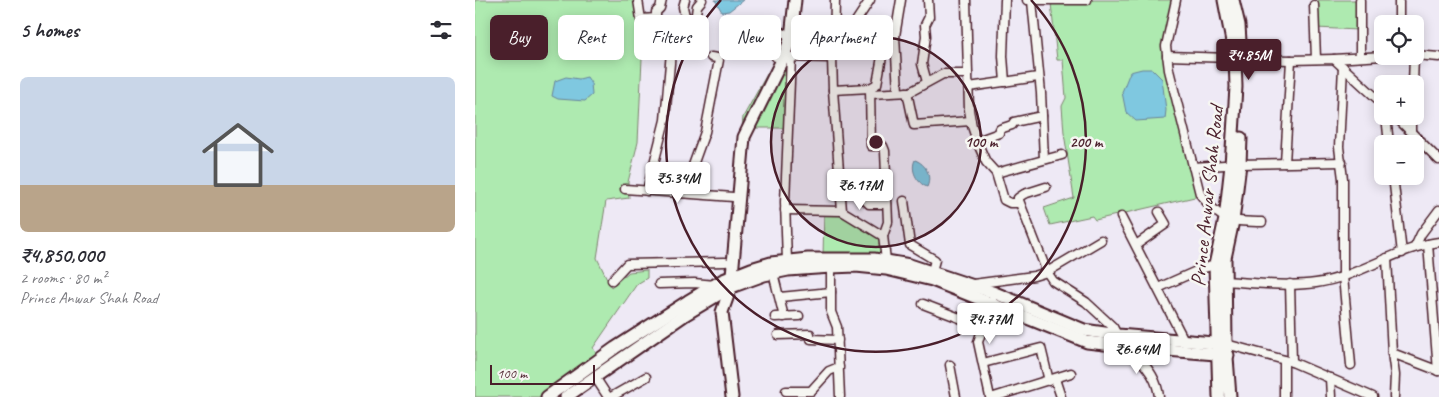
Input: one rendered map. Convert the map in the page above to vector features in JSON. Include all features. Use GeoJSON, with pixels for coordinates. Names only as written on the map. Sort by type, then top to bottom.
{"type":"FeatureCollection","features":[{"type":"Feature","properties":{"kind":"street"},"geometry":{"type":"LineString","coordinates":[[638,0],[640,15]]}},
{"type":"Feature","properties":{"kind":"street"},"geometry":{"type":"LineString","coordinates":[[656,15],[662,0]]}},
{"type":"Feature","properties":{"kind":"street"},"geometry":{"type":"LineString","coordinates":[[685,0],[683,7],[685,15]]}},
{"type":"Feature","properties":{"kind":"street"},"geometry":{"type":"LineString","coordinates":[[696,15],[697,6],[702,0]]}},
{"type":"Feature","properties":{"kind":"street"},"geometry":{"type":"LineString","coordinates":[[787,261],[784,57],[782,45],[785,34],[788,0]]}},
{"type":"Feature","properties":{"kind":"street"},"geometry":{"type":"LineString","coordinates":[[566,397],[657,334],[724,284],[744,137],[784,57],[791,37],[795,0]]}},
{"type":"Feature","properties":{"kind":"street"},"geometry":{"type":"LineString","coordinates":[[834,15],[835,0]]}},
{"type":"Feature","properties":{"kind":"street"},"geometry":{"type":"LineString","coordinates":[[860,15],[870,0]]}},
{"type":"Feature","properties":{"kind":"street"},"geometry":{"type":"LineString","coordinates":[[898,92],[895,36],[901,0]]}},
{"type":"Feature","properties":{"kind":"street"},"geometry":{"type":"LineString","coordinates":[[927,82],[922,64],[926,36],[925,25],[929,17],[928,0]]}},
{"type":"Feature","properties":{"kind":"street"},"geometry":{"type":"LineString","coordinates":[[966,0],[971,121],[986,162],[996,173],[1004,200],[1010,203],[1019,203]]}},
{"type":"Feature","properties":{"kind":"street"},"geometry":{"type":"LineString","coordinates":[[1005,0],[1003,56],[1005,82]]}},
{"type":"Feature","properties":{"kind":"street"},"geometry":{"type":"LineString","coordinates":[[1044,159],[1039,77],[1029,0],[1087,0]]}},
{"type":"Feature","properties":{"kind":"street"},"geometry":{"type":"LineString","coordinates":[[1177,0],[1166,46],[1167,56],[1200,194],[1210,206],[1229,220],[1262,222]]}},
{"type":"Feature","properties":{"kind":"street","name":"Prince Anwar Shah Road"},"geometry":{"type":"LineString","coordinates":[[1224,0],[1238,57]]}},
{"type":"Feature","properties":{"kind":"street","name":"Prince Anwar Shah Road"},"geometry":{"type":"LineString","coordinates":[[1219,397],[1225,258],[1236,164],[1236,87],[1239,25],[1233,0]]}},
{"type":"Feature","properties":{"kind":"street"},"geometry":{"type":"LineString","coordinates":[[1360,0],[1360,57]]}},
{"type":"Feature","properties":{"kind":"street"},"geometry":{"type":"LineString","coordinates":[[1399,0],[1399,15]]}},
{"type":"Feature","properties":{"kind":"street"},"geometry":{"type":"LineString","coordinates":[[1314,5],[1316,59]]}},
{"type":"Feature","properties":{"kind":"street"},"geometry":{"type":"LineString","coordinates":[[781,32],[785,34]]}},
{"type":"Feature","properties":{"kind":"street"},"geometry":{"type":"LineString","coordinates":[[886,260],[883,236],[888,222],[885,151],[883,146],[871,146],[871,91],[877,84],[883,50],[895,36]]}},
{"type":"Feature","properties":{"kind":"street"},"geometry":{"type":"LineString","coordinates":[[1167,56],[1291,60],[1374,56]]}},
{"type":"Feature","properties":{"kind":"street"},"geometry":{"type":"LineString","coordinates":[[1424,56],[1439,57]]}},
{"type":"Feature","properties":{"kind":"street"},"geometry":{"type":"LineString","coordinates":[[683,193],[705,132],[719,60],[711,57]]}},
{"type":"Feature","properties":{"kind":"street"},"geometry":{"type":"LineString","coordinates":[[784,57],[791,57]]}},
{"type":"Feature","properties":{"kind":"street"},"geometry":{"type":"LineString","coordinates":[[731,397],[722,312],[737,137],[747,112],[784,57]]}},
{"type":"Feature","properties":{"kind":"street"},"geometry":{"type":"LineString","coordinates":[[1334,59],[1374,96]]}},
{"type":"Feature","properties":{"kind":"street"},"geometry":{"type":"LineString","coordinates":[[647,191],[665,120],[670,60]]}},
{"type":"Feature","properties":{"kind":"street"},"geometry":{"type":"LineString","coordinates":[[833,60],[833,90],[842,211]]}},
{"type":"Feature","properties":{"kind":"street"},"geometry":{"type":"LineString","coordinates":[[1285,163],[1291,60]]}},
{"type":"Feature","properties":{"kind":"street"},"geometry":{"type":"LineString","coordinates":[[1343,67],[1339,146],[1342,162],[1343,276],[1351,366]]}},
{"type":"Feature","properties":{"kind":"street"},"geometry":{"type":"LineString","coordinates":[[833,90],[910,92],[943,74],[968,74]]}},
{"type":"Feature","properties":{"kind":"street"},"geometry":{"type":"LineString","coordinates":[[969,87],[1039,77]]}},
{"type":"Feature","properties":{"kind":"street"},"geometry":{"type":"LineString","coordinates":[[907,92],[914,125],[971,121]]}},
{"type":"Feature","properties":{"kind":"street"},"geometry":{"type":"LineString","coordinates":[[977,141],[999,133],[1001,129],[1012,125],[1014,122],[1042,116]]}},
{"type":"Feature","properties":{"kind":"street"},"geometry":{"type":"LineString","coordinates":[[1405,125],[1439,160]]}},
{"type":"Feature","properties":{"kind":"street"},"geometry":{"type":"LineString","coordinates":[[1411,125],[1411,131]]}},
{"type":"Feature","properties":{"kind":"street"},"geometry":{"type":"LineString","coordinates":[[996,173],[1062,154]]}},
{"type":"Feature","properties":{"kind":"street"},"geometry":{"type":"LineString","coordinates":[[1193,167],[1236,164],[1342,162]]}},
{"type":"Feature","properties":{"kind":"street"},"geometry":{"type":"LineString","coordinates":[[860,184],[863,198],[869,204],[887,204]]}},
{"type":"Feature","properties":{"kind":"street"},"geometry":{"type":"LineString","coordinates":[[1394,185],[1402,253]]}},
{"type":"Feature","properties":{"kind":"street"},"geometry":{"type":"LineString","coordinates":[[1046,187],[1024,194],[1018,198],[1047,272],[1053,282],[1086,302],[1113,327],[1122,342],[1154,377],[1158,386],[1159,397]]}},
{"type":"Feature","properties":{"kind":"street"},"geometry":{"type":"LineString","coordinates":[[625,189],[733,197]]}},
{"type":"Feature","properties":{"kind":"street"},"geometry":{"type":"LineString","coordinates":[[904,201],[910,245],[935,260],[932,271]]}},
{"type":"Feature","properties":{"kind":"street"},"geometry":{"type":"LineString","coordinates":[[785,210],[842,211],[883,236]]}},
{"type":"Feature","properties":{"kind":"street"},"geometry":{"type":"LineString","coordinates":[[1415,247],[1421,234],[1439,210]]}},
{"type":"Feature","properties":{"kind":"street"},"geometry":{"type":"LineString","coordinates":[[1136,245],[1166,224],[1159,212]]}},
{"type":"Feature","properties":{"kind":"street"},"geometry":{"type":"LineString","coordinates":[[1121,217],[1185,342]]}},
{"type":"Feature","properties":{"kind":"street","name":"Prince Anwar Shah Road"},"geometry":{"type":"LineString","coordinates":[[1229,220],[1215,265],[1222,348],[1230,397]]}},
{"type":"Feature","properties":{"kind":"street"},"geometry":{"type":"LineString","coordinates":[[971,285],[1034,276],[1047,272],[1101,240]]}},
{"type":"Feature","properties":{"kind":"street"},"geometry":{"type":"LineString","coordinates":[[1225,281],[1289,284],[1317,283],[1343,276],[1415,247],[1439,242]]}},
{"type":"Feature","properties":{"kind":"street"},"geometry":{"type":"LineString","coordinates":[[1392,353],[1439,371],[1429,244]]}},
{"type":"Feature","properties":{"kind":"street"},"geometry":{"type":"LineString","coordinates":[[547,397],[615,348],[687,300],[724,284],[751,269],[787,261],[847,258],[886,260],[932,271],[971,285],[993,298],[1087,342],[1185,342],[1222,348],[1288,361],[1373,397]]}},
{"type":"Feature","properties":{"kind":"street"},"geometry":{"type":"LineString","coordinates":[[1387,258],[1395,375],[1394,397]]}},
{"type":"Feature","properties":{"kind":"street"},"geometry":{"type":"LineString","coordinates":[[612,280],[627,264],[725,262]]}},
{"type":"Feature","properties":{"kind":"street"},"geometry":{"type":"LineString","coordinates":[[1158,288],[1201,269],[1215,265]]}},
{"type":"Feature","properties":{"kind":"street"},"geometry":{"type":"LineString","coordinates":[[659,284],[724,284],[788,270],[831,266],[873,267],[906,273],[993,298]]}},
{"type":"Feature","properties":{"kind":"street"},"geometry":{"type":"LineString","coordinates":[[831,266],[831,312],[837,327],[840,397]]}},
{"type":"Feature","properties":{"kind":"street"},"geometry":{"type":"LineString","coordinates":[[773,273],[784,317]]}},
{"type":"Feature","properties":{"kind":"street"},"geometry":{"type":"LineString","coordinates":[[1284,397],[1288,361],[1289,284]]}},
{"type":"Feature","properties":{"kind":"street"},"geometry":{"type":"LineString","coordinates":[[780,297],[831,292]]}},
{"type":"Feature","properties":{"kind":"street"},"geometry":{"type":"LineString","coordinates":[[990,397],[978,342],[993,298]]}},
{"type":"Feature","properties":{"kind":"street"},"geometry":{"type":"LineString","coordinates":[[923,304],[983,327]]}},
{"type":"Feature","properties":{"kind":"street"},"geometry":{"type":"LineString","coordinates":[[775,317],[799,316]]}},
{"type":"Feature","properties":{"kind":"street"},"geometry":{"type":"LineString","coordinates":[[778,335],[810,334],[811,339],[838,340]]}},
{"type":"Feature","properties":{"kind":"street"},"geometry":{"type":"LineString","coordinates":[[1122,342],[1222,348]]}},
{"type":"Feature","properties":{"kind":"street"},"geometry":{"type":"LineString","coordinates":[[983,363],[1041,348],[1052,380],[1061,397]]}},
{"type":"Feature","properties":{"kind":"street"},"geometry":{"type":"LineString","coordinates":[[950,365],[956,397]]}},
{"type":"Feature","properties":{"kind":"street"},"geometry":{"type":"LineString","coordinates":[[797,394],[811,391],[829,371],[839,367]]}},
{"type":"Feature","properties":{"kind":"street"},"geometry":{"type":"LineString","coordinates":[[994,397],[1006,395],[1071,374]]}},
{"type":"Feature","properties":{"kind":"street"},"geometry":{"type":"LineString","coordinates":[[595,377],[610,397],[645,377]]}},
{"type":"Feature","properties":{"kind":"street"},"geometry":{"type":"LineString","coordinates":[[1330,378],[1331,397]]}},
{"type":"Feature","properties":{"kind":"green space"},"geometry":{"type":"Polygon","coordinates":[[[475,0],[640,0],[641,15],[634,15],[634,60],[642,60],[638,142],[628,182],[629,198],[606,201],[597,258],[611,287],[629,272],[647,270],[647,278],[637,284],[593,348],[601,361],[553,397],[475,397],[475,0]]]}},
{"type":"Feature","properties":{"kind":"green space"},"geometry":{"type":"Polygon","coordinates":[[[1090,0],[1174,0],[1164,44],[1199,196],[1095,220],[1092,216],[1050,225],[1044,208],[1074,198],[1064,133],[1062,106],[1066,98],[1063,60],[1057,60],[1051,3],[1088,4],[1090,0]]]}},
{"type":"Feature","properties":{"kind":"green space"},"geometry":{"type":"Polygon","coordinates":[[[1318,0],[1358,0],[1358,30],[1316,28],[1318,0]]]}},
{"type":"Feature","properties":{"kind":"green space"},"geometry":{"type":"Polygon","coordinates":[[[789,59],[786,128],[742,128],[743,117],[775,60],[789,59]]]}},
{"type":"Feature","properties":{"kind":"green space"},"geometry":{"type":"Polygon","coordinates":[[[824,209],[838,212],[882,238],[884,262],[823,257],[824,209]]]}},
{"type":"Feature","properties":{"kind":"water"},"geometry":{"type":"Polygon","coordinates":[[[715,0],[743,0],[729,11],[722,12],[715,0]]]}},
{"type":"Feature","properties":{"kind":"water"},"geometry":{"type":"Polygon","coordinates":[[[1152,69],[1162,79],[1166,110],[1165,119],[1136,121],[1126,112],[1122,92],[1130,72],[1152,69]]]}},
{"type":"Feature","properties":{"kind":"water"},"geometry":{"type":"Polygon","coordinates":[[[566,77],[579,79],[587,77],[591,83],[592,95],[585,101],[558,99],[552,96],[555,81],[566,77]]]}},
{"type":"Feature","properties":{"kind":"water"},"geometry":{"type":"Polygon","coordinates":[[[915,160],[922,164],[927,171],[929,179],[927,187],[915,176],[913,168],[915,160]]]}}]}
